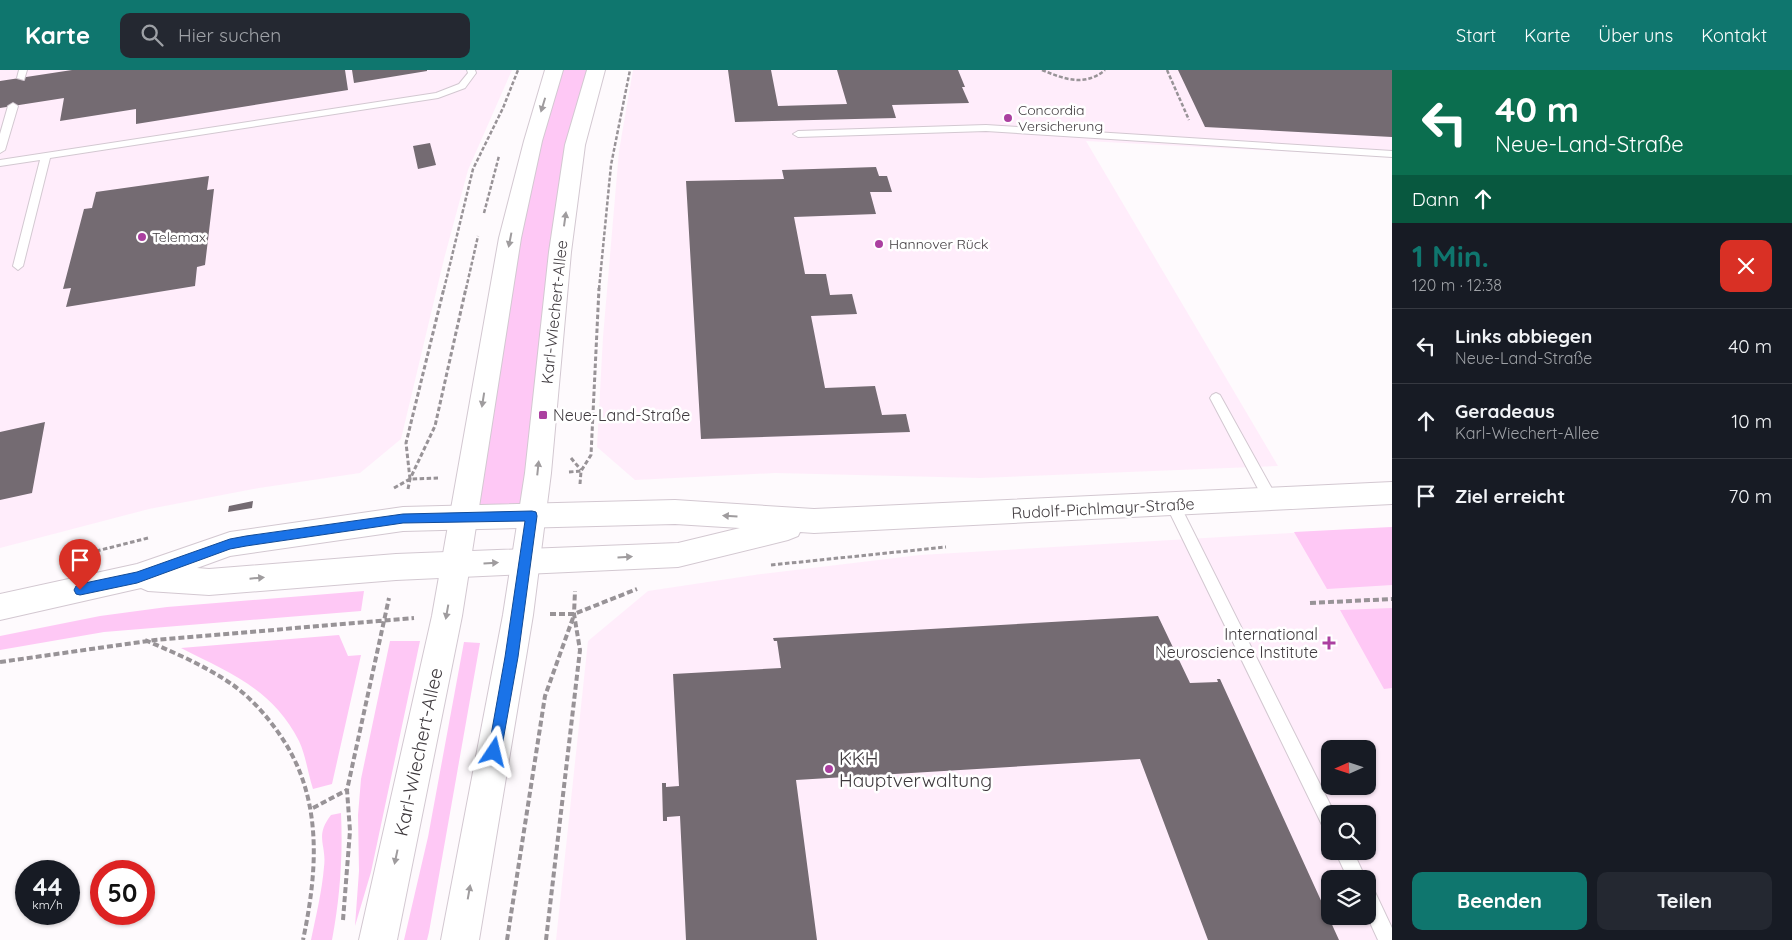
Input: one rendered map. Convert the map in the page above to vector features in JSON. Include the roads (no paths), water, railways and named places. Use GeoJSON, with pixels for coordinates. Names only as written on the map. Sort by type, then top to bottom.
{"type":"FeatureCollection","features":[{"type":"Feature","properties":{"kind":"main road","name":"Karl-Wiechert-Allee"},"geometry":{"type":"LineString","coordinates":[[378,940],[447,616],[510,238],[532,141],[554,70]]}},
{"type":"Feature","properties":{"kind":"main road","name":"Karl-Wiechert-Allee"},"geometry":{"type":"LineString","coordinates":[[460,940],[512,657],[526,561],[538,473],[560,252],[575,145],[596,70]]}},
{"type":"Feature","properties":{"kind":"main road","name":"Rudolf-Pichlmayr-Straße"},"geometry":{"type":"LineString","coordinates":[[532,516],[675,512],[814,521],[1392,493]]}},
{"type":"Feature","properties":{"kind":"main road"},"geometry":{"type":"LineString","coordinates":[[0,607],[137,577],[230,544],[403,518],[532,516]]}},
{"type":"Feature","properties":{"kind":"main road","name":"Rudolf-Pichlmayr-Straße"},"geometry":{"type":"LineString","coordinates":[[455,564],[678,555],[814,521]]}},
{"type":"Feature","properties":{"kind":"main road"},"geometry":{"type":"LineString","coordinates":[[137,577],[209,582],[455,564]]}},
{"type":"Feature","properties":{"kind":"lane"},"geometry":{"type":"LineString","coordinates":[[0,163],[438,95],[462,86],[472,73],[471,70]]}},
{"type":"Feature","properties":{"kind":"lane"},"geometry":{"type":"LineString","coordinates":[[0,150],[13,106]]}},
{"type":"Feature","properties":{"kind":"lane"},"geometry":{"type":"LineString","coordinates":[[798,134],[986,128],[1392,154]]}},
{"type":"Feature","properties":{"kind":"lane"},"geometry":{"type":"LineString","coordinates":[[18,266],[46,156]]}},
{"type":"Feature","properties":{"kind":"lane"},"geometry":{"type":"LineString","coordinates":[[1216,398],[1271,500]]}},
{"type":"Feature","properties":{"kind":"lane"},"geometry":{"type":"LineString","coordinates":[[1173,504],[1321,806]]}},
{"type":"Feature","properties":{"kind":"lane"},"geometry":{"type":"LineString","coordinates":[[1376,915],[1388,940]]}},
{"type":"Feature","properties":{"kind":"place","name":"Concordia Versicherung"},"geometry":{"type":"Point","coordinates":[1008,118]}},
{"type":"Feature","properties":{"kind":"place","name":"Telemax"},"geometry":{"type":"Point","coordinates":[142,237]}},
{"type":"Feature","properties":{"kind":"place","name":"Hannover Rück"},"geometry":{"type":"Point","coordinates":[879,244]}},
{"type":"Feature","properties":{"kind":"place","name":"Neue-Land-Straße"},"geometry":{"type":"Point","coordinates":[543,415]}},
{"type":"Feature","properties":{"kind":"place","name":"International Neuroscience Institute"},"geometry":{"type":"Point","coordinates":[1329,643]}},
{"type":"Feature","properties":{"kind":"place","name":"KKH Hauptverwaltung"},"geometry":{"type":"Point","coordinates":[829,769]}}]}
